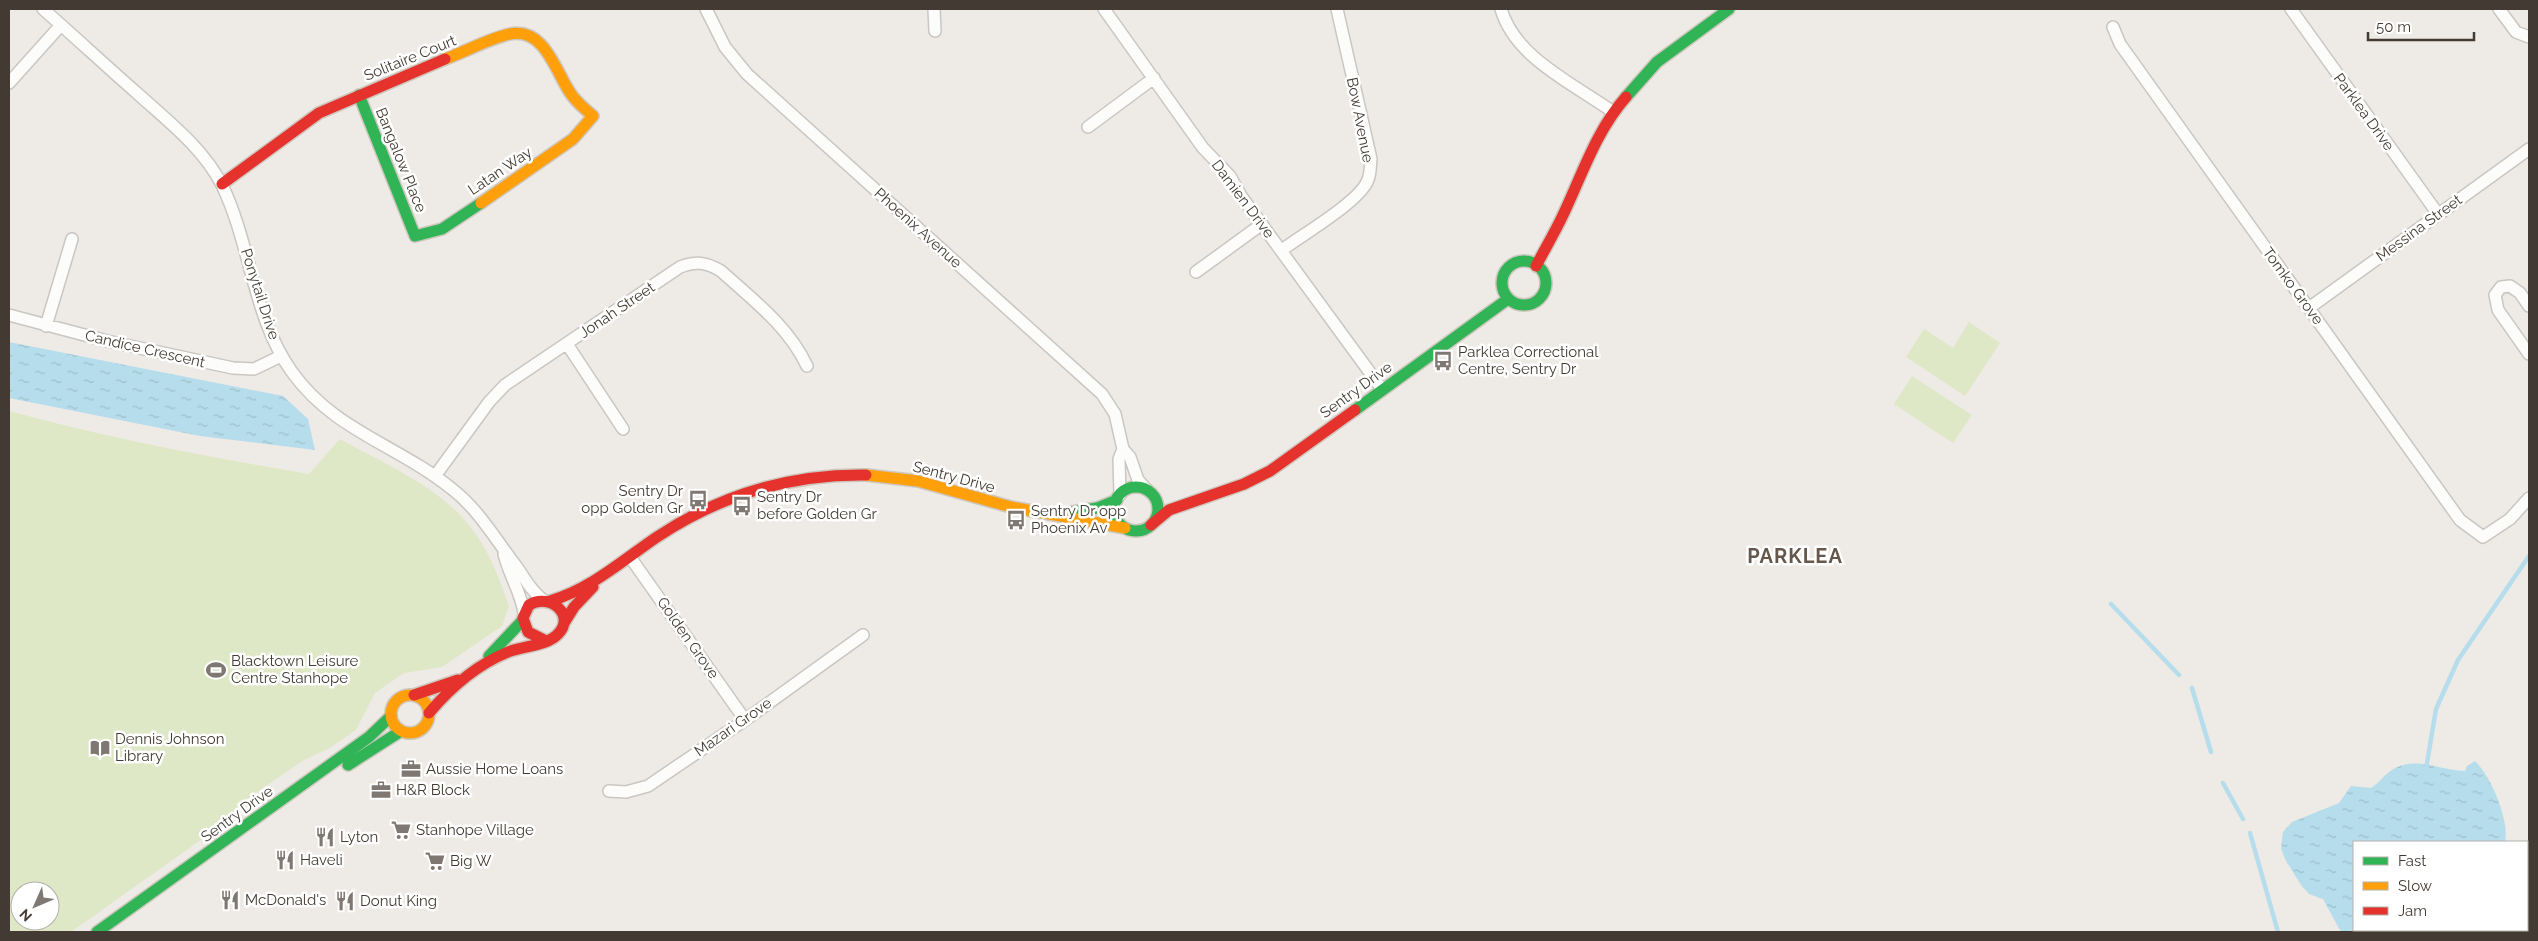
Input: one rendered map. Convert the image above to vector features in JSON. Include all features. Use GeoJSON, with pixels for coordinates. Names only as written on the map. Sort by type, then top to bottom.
{"type":"FeatureCollection","features":[{"type":"Feature","properties":{"kind":"street","name":"Ponytail Drive"},"geometry":{"type":"LineString","coordinates":[[43,9],[186,137],[204,158],[222,184],[235,216],[268,326],[281,356],[299,383],[321,407],[346,425],[435,476],[453,489],[479,515],[527,585],[547,600]]}},
{"type":"Feature","properties":{"kind":"street","name":"Phoenix Avenue"},"geometry":{"type":"LineString","coordinates":[[706,9],[725,47],[747,74],[1102,394],[1115,414],[1123,449],[1130,457],[1138,480],[1148,491]]}},
{"type":"Feature","properties":{"kind":"street"},"geometry":{"type":"LineString","coordinates":[[934,9],[935,31]]}},
{"type":"Feature","properties":{"kind":"street","name":"Damien Drive"},"geometry":{"type":"LineString","coordinates":[[1104,9],[1203,148],[1230,176],[1262,224],[1382,389]]}},
{"type":"Feature","properties":{"kind":"street","name":"Bow Avenue"},"geometry":{"type":"LineString","coordinates":[[1282,250],[1351,200],[1367,182],[1370,172],[1371,159],[1337,9]]}},
{"type":"Feature","properties":{"kind":"street"},"geometry":{"type":"LineString","coordinates":[[1501,9],[1510,31],[1524,48],[1613,112]]}},
{"type":"Feature","properties":{"kind":"street"},"geometry":{"type":"LineString","coordinates":[[1536,266],[1562,217],[1592,150],[1613,112],[1657,62],[1729,9]]}},
{"type":"Feature","properties":{"kind":"street","name":"Parklea Drive"},"geometry":{"type":"LineString","coordinates":[[2291,9],[2438,214]]}},
{"type":"Feature","properties":{"kind":"street"},"geometry":{"type":"LineString","coordinates":[[2499,9],[2516,32],[2529,37]]}},
{"type":"Feature","properties":{"kind":"street"},"geometry":{"type":"LineString","coordinates":[[9,83],[61,25]]}},
{"type":"Feature","properties":{"kind":"street","name":"Tomko Grove"},"geometry":{"type":"LineString","coordinates":[[2113,27],[2120,44],[2460,520],[2483,537],[2510,519],[2529,498]]}},
{"type":"Feature","properties":{"kind":"street","name":"Solitaire Court"},"geometry":{"type":"LineString","coordinates":[[222,184],[306,121],[332,106],[510,34],[520,32],[528,34],[542,46],[570,94],[593,116]]}},
{"type":"Feature","properties":{"kind":"street"},"geometry":{"type":"LineString","coordinates":[[1088,127],[1154,78]]}},
{"type":"Feature","properties":{"kind":"street","name":"Bangalow Place"},"geometry":{"type":"LineString","coordinates":[[359,95],[415,236]]}},
{"type":"Feature","properties":{"kind":"street","name":"Latan Way"},"geometry":{"type":"LineString","coordinates":[[415,236],[442,228],[573,139],[593,116]]}},
{"type":"Feature","properties":{"kind":"street","name":"Messina Street"},"geometry":{"type":"LineString","coordinates":[[2309,308],[2529,149]]}},
{"type":"Feature","properties":{"kind":"street"},"geometry":{"type":"LineString","coordinates":[[1196,272],[1262,224]]}},
{"type":"Feature","properties":{"kind":"street"},"geometry":{"type":"LineString","coordinates":[[46,326],[72,239]]}},
{"type":"Feature","properties":{"kind":"street","name":"Jonah Street"},"geometry":{"type":"LineString","coordinates":[[435,476],[497,392],[680,267],[700,262],[721,271],[785,329],[799,348],[807,366]]}},
{"type":"Feature","properties":{"kind":"street"},"geometry":{"type":"LineString","coordinates":[[1521,262],[1536,266],[1544,277],[1545,286],[1542,294],[1533,303],[1528,305],[1514,303],[1508,299],[1502,287],[1507,270],[1513,264],[1521,262]]}},
{"type":"Feature","properties":{"kind":"street"},"geometry":{"type":"LineString","coordinates":[[2529,306],[2520,293],[2510,286],[2501,287],[2495,295],[2498,310],[2529,354]]}},
{"type":"Feature","properties":{"kind":"street","name":"Sentry Drive"},"geometry":{"type":"LineString","coordinates":[[1151,525],[1169,510],[1244,484],[1270,471],[1508,299]]}},
{"type":"Feature","properties":{"kind":"street","name":"Candice Crescent"},"geometry":{"type":"LineString","coordinates":[[9,315],[46,326],[240,369],[254,369],[281,356]]}},
{"type":"Feature","properties":{"kind":"street"},"geometry":{"type":"LineString","coordinates":[[567,344],[623,429]]}},
{"type":"Feature","properties":{"kind":"street","name":"Phoenix Avenue"},"geometry":{"type":"LineString","coordinates":[[1118,497],[1119,459],[1123,449]]}},
{"type":"Feature","properties":{"kind":"street","name":"Sentry Drive"},"geometry":{"type":"LineString","coordinates":[[564,624],[573,608],[596,581],[680,522],[721,502],[778,483],[827,476],[882,475],[906,478],[1003,505],[1069,519],[1108,523],[1125,528]]}},
{"type":"Feature","properties":{"kind":"street"},"geometry":{"type":"LineString","coordinates":[[1132,487],[1148,491],[1157,506],[1157,513],[1151,525],[1139,531],[1125,528],[1120,523],[1115,512],[1118,497],[1132,487]]}},
{"type":"Feature","properties":{"kind":"street","name":"Sentry Drive"},"geometry":{"type":"LineString","coordinates":[[1148,491],[1176,497],[1215,494]]}},
{"type":"Feature","properties":{"kind":"street","name":"Sentry Drive"},"geometry":{"type":"LineString","coordinates":[[1060,516],[1097,508],[1118,497]]}},
{"type":"Feature","properties":{"kind":"street","name":"Ponytail Drive"},"geometry":{"type":"LineString","coordinates":[[504,552],[507,568],[522,602],[523,617]]}},
{"type":"Feature","properties":{"kind":"street","name":"Golden Grove"},"geometry":{"type":"LineString","coordinates":[[630,557],[745,720]]}},
{"type":"Feature","properties":{"kind":"street","name":"Sentry Drive"},"geometry":{"type":"LineString","coordinates":[[547,600],[564,596],[588,583],[596,581]]}},
{"type":"Feature","properties":{"kind":"street"},"geometry":{"type":"LineString","coordinates":[[458,680],[444,682],[431,690],[399,699],[392,709],[391,716],[401,731],[410,733],[422,729],[426,725],[430,713],[450,692],[458,680],[487,660],[518,647],[557,635],[564,624],[560,609],[547,600],[532,603],[523,617],[490,652],[487,660]]}},
{"type":"Feature","properties":{"kind":"street"},"geometry":{"type":"LineString","coordinates":[[523,617],[527,632],[532,637],[544,640]]}},
{"type":"Feature","properties":{"kind":"street"},"geometry":{"type":"LineString","coordinates":[[842,634],[849,644]]}},
{"type":"Feature","properties":{"kind":"street","name":"Mazari Grove"},"geometry":{"type":"LineString","coordinates":[[609,791],[626,792],[648,786],[745,720],[863,635]]}},
{"type":"Feature","properties":{"kind":"street"},"geometry":{"type":"LineString","coordinates":[[414,696],[426,703],[430,713]]}},
{"type":"Feature","properties":{"kind":"street","name":"Sentry Drive"},"geometry":{"type":"LineString","coordinates":[[97,932],[369,737],[391,716]]}},
{"type":"Feature","properties":{"kind":"street","name":"Sentry Drive"},"geometry":{"type":"LineString","coordinates":[[112,932],[401,731]]}},
{"type":"Feature","properties":{"kind":"green space"},"geometry":{"type":"Polygon","coordinates":[[[1969,322],[2000,343],[1965,396],[1906,357],[1924,329],[1953,348],[1969,322]]]}},
{"type":"Feature","properties":{"kind":"green space"},"geometry":{"type":"Polygon","coordinates":[[[1912,376],[1972,415],[1953,443],[1894,404],[1912,376]]]}},
{"type":"Feature","properties":{"kind":"green space","name":"Blacktown Leisure Centre Stanhope"},"geometry":{"type":"Polygon","coordinates":[[[9,411],[83,430],[158,446],[309,474],[340,439],[415,480],[449,505],[464,519],[477,536],[495,570],[509,606],[502,626],[442,667],[404,673],[375,693],[356,730],[328,749],[304,760],[250,797],[226,822],[71,932],[9,932],[9,411]]]}},
{"type":"Feature","properties":{"kind":"water"},"geometry":{"type":"Polygon","coordinates":[[[9,342],[283,396],[308,419],[315,450],[200,436],[9,398],[9,342]]]}},
{"type":"Feature","properties":{"kind":"water"},"geometry":{"type":"Polygon","coordinates":[[[2475,761],[2493,788],[2505,823],[2505,841],[2353,841],[2353,931],[2475,932],[2341,932],[2323,899],[2309,894],[2301,885],[2285,859],[2281,848],[2283,832],[2292,822],[2339,803],[2351,786],[2371,788],[2389,772],[2401,766],[2419,764],[2465,771],[2467,766],[2475,761]]]}},
{"type":"Feature","properties":{"kind":"waterway"},"geometry":{"type":"LineString","coordinates":[[2426,769],[2436,709],[2458,660],[2529,556]]}},
{"type":"Feature","properties":{"kind":"waterway"},"geometry":{"type":"LineString","coordinates":[[2111,604],[2179,675]]}},
{"type":"Feature","properties":{"kind":"waterway"},"geometry":{"type":"LineString","coordinates":[[2192,688],[2211,752]]}},
{"type":"Feature","properties":{"kind":"waterway"},"geometry":{"type":"LineString","coordinates":[[2223,783],[2243,819]]}},
{"type":"Feature","properties":{"kind":"waterway"},"geometry":{"type":"LineString","coordinates":[[2250,833],[2278,932]]}},
{"type":"Feature","properties":{"kind":"traffic: fast"},"geometry":{"type":"LineString","coordinates":[[1626,97],[1657,62],[1729,9]]}},
{"type":"Feature","properties":{"kind":"traffic: fast"},"geometry":{"type":"LineString","coordinates":[[359,95],[415,236],[442,229],[481,203]]}},
{"type":"Feature","properties":{"kind":"traffic: fast"},"geometry":{"type":"LineString","coordinates":[[1524,261],[1536,265],[1542,271],[1546,283],[1542,295],[1536,301],[1524,305],[1512,301],[1506,295],[1502,283],[1506,271],[1512,265],[1524,261]]}},
{"type":"Feature","properties":{"kind":"traffic: fast"},"geometry":{"type":"LineString","coordinates":[[1355,410],[1508,299]]}},
{"type":"Feature","properties":{"kind":"traffic: fast"},"geometry":{"type":"LineString","coordinates":[[1136,487],[1148,491],[1154,497],[1158,509],[1154,521],[1148,527],[1136,531],[1124,527],[1118,521],[1114,509],[1118,497],[1124,491],[1136,487]]}},
{"type":"Feature","properties":{"kind":"traffic: fast"},"geometry":{"type":"LineString","coordinates":[[1072,512],[1097,508],[1117,500]]}},
{"type":"Feature","properties":{"kind":"traffic: fast"},"geometry":{"type":"LineString","coordinates":[[489,656],[523,620]]}},
{"type":"Feature","properties":{"kind":"traffic: fast"},"geometry":{"type":"LineString","coordinates":[[97,932],[369,737],[391,716]]}},
{"type":"Feature","properties":{"kind":"traffic: fast"},"geometry":{"type":"LineString","coordinates":[[348,765],[401,731]]}},
{"type":"Feature","properties":{"kind":"traffic: slow"},"geometry":{"type":"LineString","coordinates":[[445,59],[510,34],[522,34],[532,37],[541,44],[548,54],[573,97],[593,116],[573,139],[481,203]]}},
{"type":"Feature","properties":{"kind":"traffic: slow"},"geometry":{"type":"LineString","coordinates":[[866,475],[918,481],[1011,507],[1125,528]]}},
{"type":"Feature","properties":{"kind":"traffic: slow"},"geometry":{"type":"LineString","coordinates":[[410,695],[423,701],[429,714],[423,727],[410,733],[397,727],[391,714],[397,701],[410,695]]}},
{"type":"Feature","properties":{"kind":"traffic: jam"},"geometry":{"type":"LineString","coordinates":[[222,184],[319,113],[445,59]]}},
{"type":"Feature","properties":{"kind":"traffic: jam"},"geometry":{"type":"LineString","coordinates":[[1536,266],[1560,221],[1590,154],[1606,124],[1626,97]]}},
{"type":"Feature","properties":{"kind":"traffic: jam"},"geometry":{"type":"LineString","coordinates":[[1151,525],[1169,510],[1244,484],[1270,471],[1355,410]]}},
{"type":"Feature","properties":{"kind":"traffic: jam"},"geometry":{"type":"LineString","coordinates":[[550,601],[593,582],[681,522],[731,499],[783,483],[810,478],[866,475]]}},
{"type":"Feature","properties":{"kind":"traffic: jam"},"geometry":{"type":"LineString","coordinates":[[564,623],[574,607],[593,587]]}},
{"type":"Feature","properties":{"kind":"traffic: jam"},"geometry":{"type":"LineString","coordinates":[[429,713],[446,694],[485,663],[508,652],[548,641],[558,634],[563,627],[563,613],[553,604],[537,602],[529,605],[523,618],[528,632],[544,640]]}},
{"type":"Feature","properties":{"kind":"traffic: jam"},"geometry":{"type":"LineString","coordinates":[[414,695],[458,680]]}},
{"type":"Feature","properties":{"kind":"place","name":"Parklea Correctional Centre, Sentry Dr"},"geometry":{"type":"Point","coordinates":[1443,361]}},
{"type":"Feature","properties":{"kind":"place","name":"Sentry Dr opp Golden Gr"},"geometry":{"type":"Point","coordinates":[698,500]}},
{"type":"Feature","properties":{"kind":"place","name":"Sentry Dr before Golden Gr"},"geometry":{"type":"Point","coordinates":[742,506]}},
{"type":"Feature","properties":{"kind":"place","name":"Sentry Dr opp Phoenix Av"},"geometry":{"type":"Point","coordinates":[1016,520]}},
{"type":"Feature","properties":{"kind":"place","name":"Blacktown Leisure Centre Stanhope"},"geometry":{"type":"Point","coordinates":[216,670]}},
{"type":"Feature","properties":{"kind":"place","name":"Dennis Johnson Library"},"geometry":{"type":"Point","coordinates":[100,748]}},
{"type":"Feature","properties":{"kind":"place","name":"Aussie Home Loans"},"geometry":{"type":"Point","coordinates":[411,769]}},
{"type":"Feature","properties":{"kind":"place","name":"H&R Block"},"geometry":{"type":"Point","coordinates":[381,790]}},
{"type":"Feature","properties":{"kind":"place","name":"Stanhope Village"},"geometry":{"type":"Point","coordinates":[401,830]}},
{"type":"Feature","properties":{"kind":"place","name":"Lyton"},"geometry":{"type":"Point","coordinates":[325,837]}},
{"type":"Feature","properties":{"kind":"place","name":"Haveli"},"geometry":{"type":"Point","coordinates":[285,860]}},
{"type":"Feature","properties":{"kind":"place","name":"Big W"},"geometry":{"type":"Point","coordinates":[435,861]}},
{"type":"Feature","properties":{"kind":"place","name":"McDonald's"},"geometry":{"type":"Point","coordinates":[230,900]}},
{"type":"Feature","properties":{"kind":"place","name":"Donut King"},"geometry":{"type":"Point","coordinates":[345,901]}},
{"type":"Feature","properties":{"kind":"district","name":"PARKLEA"},"geometry":{"type":"Point","coordinates":[1795,556]}}]}
